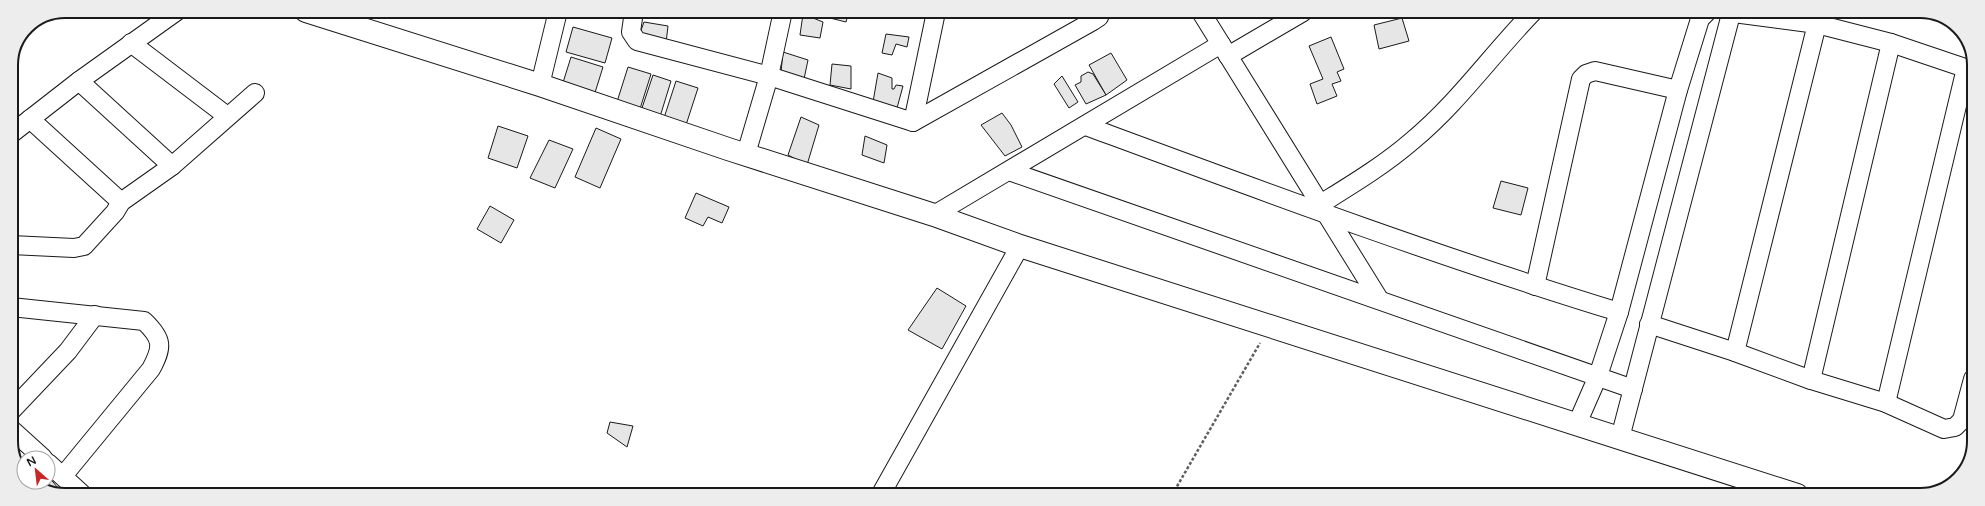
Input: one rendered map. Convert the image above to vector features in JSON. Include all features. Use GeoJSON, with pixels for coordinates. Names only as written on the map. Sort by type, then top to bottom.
{"type":"FeatureCollection","features":[{"type":"Feature","properties":{"kind":"main road"},"geometry":{"type":"LineString","coordinates":[[328,18],[540,85],[934,215],[1020,246],[1775,488]]}},
{"type":"Feature","properties":{"kind":"street"},"geometry":{"type":"LineString","coordinates":[[18,128],[130,43],[167,18]]}},
{"type":"Feature","properties":{"kind":"street"},"geometry":{"type":"LineString","coordinates":[[540,85],[556,18]]}},
{"type":"Feature","properties":{"kind":"street"},"geometry":{"type":"LineString","coordinates":[[633,18],[631,32],[637,41],[769,76],[913,122],[1098,18]]}},
{"type":"Feature","properties":{"kind":"street"},"geometry":{"type":"LineString","coordinates":[[746,154],[769,76],[781,18]]}},
{"type":"Feature","properties":{"kind":"street"},"geometry":{"type":"LineString","coordinates":[[913,122],[935,18]]}},
{"type":"Feature","properties":{"kind":"street"},"geometry":{"type":"LineString","coordinates":[[1205,18],[1322,210],[1379,299]]}},
{"type":"Feature","properties":{"kind":"street"},"geometry":{"type":"LineString","coordinates":[[934,215],[1086,126],[1224,50],[1289,18]]}},
{"type":"Feature","properties":{"kind":"street"},"geometry":{"type":"LineString","coordinates":[[1322,210],[1412,141],[1456,99],[1497,50],[1527,18]]}},
{"type":"Feature","properties":{"kind":"street"},"geometry":{"type":"LineString","coordinates":[[1577,424],[1598,376],[1619,312],[1678,90],[1701,18]]}},
{"type":"Feature","properties":{"kind":"street"},"geometry":{"type":"LineString","coordinates":[[1620,438],[1727,18]]}},
{"type":"Feature","properties":{"kind":"street"},"geometry":{"type":"LineString","coordinates":[[1768,18],[1817,24],[1892,43],[1967,68]]}},
{"type":"Feature","properties":{"kind":"street"},"geometry":{"type":"LineString","coordinates":[[1735,352],[1817,24]]}},
{"type":"Feature","properties":{"kind":"street"},"geometry":{"type":"LineString","coordinates":[[130,43],[227,116]]}},
{"type":"Feature","properties":{"kind":"street"},"geometry":{"type":"LineString","coordinates":[[1811,380],[1892,43]]}},
{"type":"Feature","properties":{"kind":"street"},"geometry":{"type":"LineString","coordinates":[[1534,286],[1581,79],[1586,74],[1596,71],[1678,90]]}},
{"type":"Feature","properties":{"kind":"street"},"geometry":{"type":"LineString","coordinates":[[79,81],[172,166]]}},
{"type":"Feature","properties":{"kind":"street"},"geometry":{"type":"LineString","coordinates":[[1886,403],[1967,81]]}},
{"type":"Feature","properties":{"kind":"street"},"geometry":{"type":"LineString","coordinates":[[18,245],[74,248],[84,246],[115,212],[122,202],[172,166],[227,116],[255,93]]}},
{"type":"Feature","properties":{"kind":"street"},"geometry":{"type":"LineString","coordinates":[[30,119],[122,202]]}},
{"type":"Feature","properties":{"kind":"street"},"geometry":{"type":"LineString","coordinates":[[1086,126],[1534,286],[1619,312]]}},
{"type":"Feature","properties":{"kind":"street"},"geometry":{"type":"LineString","coordinates":[[1009,171],[1633,389]]}},
{"type":"Feature","properties":{"kind":"street"},"geometry":{"type":"LineString","coordinates":[[884,488],[1020,246]]}},
{"type":"Feature","properties":{"kind":"street"},"geometry":{"type":"LineString","coordinates":[[18,308],[95,315],[144,322],[155,332],[159,344],[159,354],[150,369],[63,476]]}},
{"type":"Feature","properties":{"kind":"street"},"geometry":{"type":"LineString","coordinates":[[18,404],[68,351],[95,315]]}},
{"type":"Feature","properties":{"kind":"street"},"geometry":{"type":"LineString","coordinates":[[1649,324],[1735,352],[1811,380],[1886,403],[1944,429],[1955,427],[1962,420],[1967,405]]}},
{"type":"Feature","properties":{"kind":"street"},"geometry":{"type":"LineString","coordinates":[[56,470],[76,488]]}},
{"type":"Feature","properties":{"kind":"path"},"geometry":{"type":"LineString","coordinates":[[1176,488],[1246,370],[1269,326]]}},
{"type":"Feature","properties":{"kind":"building"},"geometry":{"type":"Polygon","coordinates":[[[802,18],[813,18],[823,22],[820,38],[800,35],[802,18]]]}},
{"type":"Feature","properties":{"kind":"building"},"geometry":{"type":"Polygon","coordinates":[[[830,18],[847,18],[846,22],[830,18]]]}},
{"type":"Feature","properties":{"kind":"building"},"geometry":{"type":"Polygon","coordinates":[[[1402,18],[1409,41],[1379,49],[1374,25],[1402,18]]]}},
{"type":"Feature","properties":{"kind":"building"},"geometry":{"type":"Polygon","coordinates":[[[644,22],[668,26],[666,43],[640,33],[644,22]]]}},
{"type":"Feature","properties":{"kind":"building"},"geometry":{"type":"Polygon","coordinates":[[[573,27],[612,38],[605,63],[566,52],[573,27]]]}},
{"type":"Feature","properties":{"kind":"building"},"geometry":{"type":"Polygon","coordinates":[[[886,34],[909,37],[907,47],[896,44],[892,55],[882,53],[886,34]]]}},
{"type":"Feature","properties":{"kind":"building"},"geometry":{"type":"Polygon","coordinates":[[[1331,37],[1344,69],[1337,72],[1341,81],[1332,84],[1337,96],[1317,104],[1310,84],[1323,79],[1309,46],[1331,37]]]}},
{"type":"Feature","properties":{"kind":"building"},"geometry":{"type":"Polygon","coordinates":[[[783,52],[808,60],[804,79],[781,72],[783,52]]]}},
{"type":"Feature","properties":{"kind":"building"},"geometry":{"type":"Polygon","coordinates":[[[1111,53],[1127,80],[1106,95],[1089,65],[1111,53]]]}},
{"type":"Feature","properties":{"kind":"building"},"geometry":{"type":"Polygon","coordinates":[[[571,57],[603,67],[593,99],[561,89],[571,57]]]}},
{"type":"Feature","properties":{"kind":"building"},"geometry":{"type":"Polygon","coordinates":[[[832,64],[851,66],[851,89],[830,85],[832,64]]]}},
{"type":"Feature","properties":{"kind":"building"},"geometry":{"type":"Polygon","coordinates":[[[628,67],[651,74],[639,112],[616,105],[628,67]]]}},
{"type":"Feature","properties":{"kind":"building"},"geometry":{"type":"Polygon","coordinates":[[[1088,72],[1093,74],[1106,95],[1086,104],[1075,85],[1081,82],[1081,76],[1088,72]]]}},
{"type":"Feature","properties":{"kind":"building"},"geometry":{"type":"Polygon","coordinates":[[[878,73],[892,78],[892,89],[894,89],[896,85],[903,86],[897,108],[873,102],[878,73]]]}},
{"type":"Feature","properties":{"kind":"building"},"geometry":{"type":"Polygon","coordinates":[[[653,75],[671,81],[659,120],[640,114],[653,75]]]}},
{"type":"Feature","properties":{"kind":"building"},"geometry":{"type":"Polygon","coordinates":[[[1062,76],[1078,102],[1069,108],[1054,84],[1062,76]]]}},
{"type":"Feature","properties":{"kind":"building"},"geometry":{"type":"Polygon","coordinates":[[[676,81],[698,88],[685,128],[663,121],[676,81]]]}},
{"type":"Feature","properties":{"kind":"building"},"geometry":{"type":"Polygon","coordinates":[[[1002,113],[1011,125],[1022,147],[1005,156],[981,125],[1002,113]]]}},
{"type":"Feature","properties":{"kind":"building"},"geometry":{"type":"Polygon","coordinates":[[[801,117],[819,125],[807,165],[788,155],[801,117]]]}},
{"type":"Feature","properties":{"kind":"building"},"geometry":{"type":"Polygon","coordinates":[[[498,126],[528,136],[517,168],[488,158],[498,126]]]}},
{"type":"Feature","properties":{"kind":"building"},"geometry":{"type":"Polygon","coordinates":[[[596,128],[621,139],[600,188],[575,177],[596,128]]]}},
{"type":"Feature","properties":{"kind":"building"},"geometry":{"type":"Polygon","coordinates":[[[865,136],[887,145],[884,163],[862,155],[865,136]]]}},
{"type":"Feature","properties":{"kind":"building"},"geometry":{"type":"Polygon","coordinates":[[[549,140],[573,149],[555,188],[530,178],[549,140]]]}},
{"type":"Feature","properties":{"kind":"building"},"geometry":{"type":"Polygon","coordinates":[[[1501,181],[1528,188],[1521,215],[1493,208],[1501,181]]]}},
{"type":"Feature","properties":{"kind":"building"},"geometry":{"type":"Polygon","coordinates":[[[696,193],[729,207],[722,223],[708,217],[703,226],[685,218],[696,193]]]}},
{"type":"Feature","properties":{"kind":"building"},"geometry":{"type":"Polygon","coordinates":[[[490,206],[514,220],[501,243],[477,229],[490,206]]]}},
{"type":"Feature","properties":{"kind":"building"},"geometry":{"type":"Polygon","coordinates":[[[937,288],[966,306],[942,349],[908,330],[937,288]]]}},
{"type":"Feature","properties":{"kind":"building"},"geometry":{"type":"Polygon","coordinates":[[[610,422],[633,426],[627,447],[607,433],[610,422]]]}}]}
